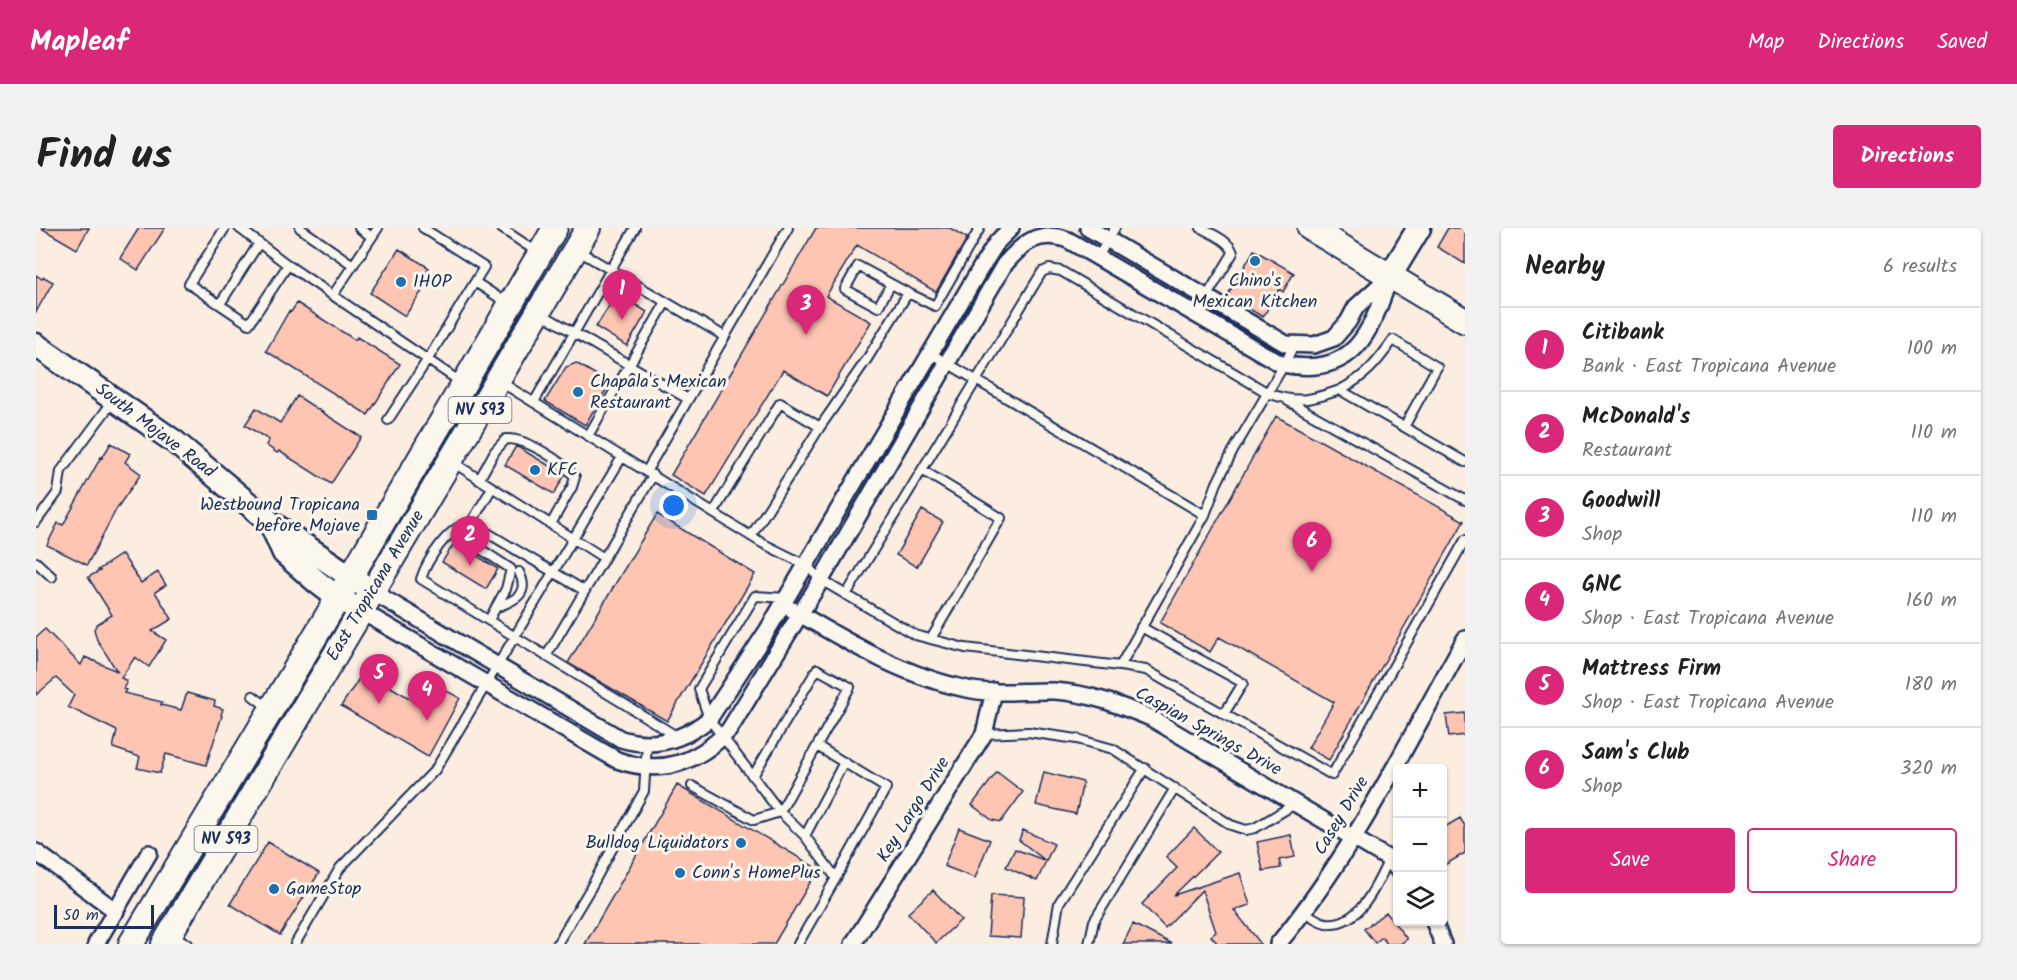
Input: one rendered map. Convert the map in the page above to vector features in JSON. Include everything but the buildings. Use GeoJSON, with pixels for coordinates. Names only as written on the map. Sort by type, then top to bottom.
{"type":"FeatureCollection","features":[{"type":"Feature","properties":{"kind":"main road","name":"East Tropicana Avenue"},"geometry":{"type":"LineString","coordinates":[[131,944],[195,838],[263,703],[344,588],[555,228]]}},
{"type":"Feature","properties":{"kind":"main road","name":"East Tropicana Avenue"},"geometry":{"type":"LineString","coordinates":[[170,941],[367,601],[588,228]]}},
{"type":"Feature","properties":{"kind":"main road"},"geometry":{"type":"LineString","coordinates":[[1310,228],[1465,321]]}},
{"type":"Feature","properties":{"kind":"main road"},"geometry":{"type":"LineString","coordinates":[[498,380],[495,374],[496,364],[540,277],[543,265],[540,254]]}},
{"type":"Feature","properties":{"kind":"main road"},"geometry":{"type":"LineString","coordinates":[[170,941],[160,923],[186,866],[195,838]]}},
{"type":"Feature","properties":{"kind":"street"},"geometry":{"type":"LineString","coordinates":[[367,601],[496,666],[621,739],[637,744],[659,744],[679,738],[699,728],[709,719],[784,601],[991,251],[1011,228]]}},
{"type":"Feature","properties":{"kind":"street"},"geometry":{"type":"LineString","coordinates":[[1088,228],[1112,234],[1207,297],[1286,344],[1314,345],[1334,338],[1348,322],[1356,307],[1390,276]]}},
{"type":"Feature","properties":{"kind":"street"},"geometry":{"type":"LineString","coordinates":[[367,601],[486,683],[617,760],[630,764],[660,767],[700,755],[729,730],[801,614],[1004,265],[1025,243],[1042,236],[1058,236],[1284,365],[1302,368],[1336,362],[1360,342],[1376,317],[1390,276],[1419,228]]}},
{"type":"Feature","properties":{"kind":"street","name":"South Mojave Road"},"geometry":{"type":"LineString","coordinates":[[36,345],[175,442],[270,522],[298,539],[344,588],[367,601]]}},
{"type":"Feature","properties":{"kind":"street","name":"Caspian Springs Drive"},"geometry":{"type":"LineString","coordinates":[[784,601],[801,614],[903,670],[937,683],[975,690],[1055,691],[1113,702],[1150,718],[1393,864]]}},
{"type":"Feature","properties":{"kind":"street","name":"Casey Drive"},"geometry":{"type":"LineString","coordinates":[[1278,944],[1305,912],[1353,839],[1464,644]]}},
{"type":"Feature","properties":{"kind":"street","name":"Key Largo Drive"},"geometry":{"type":"LineString","coordinates":[[853,944],[984,734],[994,691]]}},
{"type":"Feature","properties":{"kind":"street"},"geometry":{"type":"LineString","coordinates":[[36,852],[116,910]]}},
{"type":"Feature","properties":{"kind":"street"},"geometry":{"type":"LineString","coordinates":[[96,944],[149,853]]}},
{"type":"Feature","properties":{"kind":"street"},"geometry":{"type":"LineString","coordinates":[[1436,926],[1443,944]]}},
{"type":"Feature","properties":{"kind":"lane"},"geometry":{"type":"LineString","coordinates":[[225,228],[189,284],[249,324],[288,265]]}},
{"type":"Feature","properties":{"kind":"lane"},"geometry":{"type":"LineString","coordinates":[[239,228],[288,265],[463,384]]}},
{"type":"Feature","properties":{"kind":"lane"},"geometry":{"type":"LineString","coordinates":[[300,228],[354,265]]}},
{"type":"Feature","properties":{"kind":"lane"},"geometry":{"type":"LineString","coordinates":[[358,228],[372,237]]}},
{"type":"Feature","properties":{"kind":"lane"},"geometry":{"type":"LineString","coordinates":[[333,295],[378,228]]}},
{"type":"Feature","properties":{"kind":"lane"},"geometry":{"type":"LineString","coordinates":[[388,420],[484,267],[423,228]]}},
{"type":"Feature","properties":{"kind":"lane"},"geometry":{"type":"LineString","coordinates":[[501,228],[540,254]]}},
{"type":"Feature","properties":{"kind":"lane"},"geometry":{"type":"LineString","coordinates":[[534,402],[636,228]]}},
{"type":"Feature","properties":{"kind":"lane"},"geometry":{"type":"LineString","coordinates":[[547,655],[604,558],[688,399],[788,228]]}},
{"type":"Feature","properties":{"kind":"lane"},"geometry":{"type":"LineString","coordinates":[[891,284],[878,307],[845,289],[858,266],[935,306],[980,228]]}},
{"type":"Feature","properties":{"kind":"lane"},"geometry":{"type":"LineString","coordinates":[[1197,314],[1233,253],[1231,247],[1202,228]]}},
{"type":"Feature","properties":{"kind":"lane"},"geometry":{"type":"LineString","coordinates":[[1098,257],[1112,234]]}},
{"type":"Feature","properties":{"kind":"lane"},"geometry":{"type":"LineString","coordinates":[[220,304],[259,243]]}},
{"type":"Feature","properties":{"kind":"lane"},"geometry":{"type":"LineString","coordinates":[[576,249],[724,336]]}},
{"type":"Feature","properties":{"kind":"lane"},"geometry":{"type":"LineString","coordinates":[[846,595],[1042,272],[1049,268],[1061,271],[1268,393],[1284,399],[1465,500]]}},
{"type":"Feature","properties":{"kind":"lane"},"geometry":{"type":"LineString","coordinates":[[476,282],[510,305]]}},
{"type":"Feature","properties":{"kind":"lane"},"geometry":{"type":"LineString","coordinates":[[751,537],[908,293]]}},
{"type":"Feature","properties":{"kind":"lane"},"geometry":{"type":"LineString","coordinates":[[588,436],[666,302]]}},
{"type":"Feature","properties":{"kind":"lane"},"geometry":{"type":"LineString","coordinates":[[538,312],[688,399]]}},
{"type":"Feature","properties":{"kind":"lane"},"geometry":{"type":"LineString","coordinates":[[1284,399],[1304,401],[1340,390],[1360,379],[1377,362],[1393,340],[1437,367],[1404,427]]}},
{"type":"Feature","properties":{"kind":"lane"},"geometry":{"type":"LineString","coordinates":[[1120,666],[1205,515],[1217,483],[1233,451],[1294,345]]}},
{"type":"Feature","properties":{"kind":"lane"},"geometry":{"type":"LineString","coordinates":[[930,353],[1205,515]]}},
{"type":"Feature","properties":{"kind":"lane"},"geometry":{"type":"LineString","coordinates":[[498,380],[751,537],[806,565],[821,580],[915,635],[965,648],[1146,670],[1332,775],[1465,540]]}},
{"type":"Feature","properties":{"kind":"lane"},"geometry":{"type":"LineString","coordinates":[[1340,390],[1465,462]]}},
{"type":"Feature","properties":{"kind":"lane"},"geometry":{"type":"LineString","coordinates":[[36,522],[58,492],[61,471],[114,399]]}},
{"type":"Feature","properties":{"kind":"lane"},"geometry":{"type":"LineString","coordinates":[[713,513],[780,403],[820,427]]}},
{"type":"Feature","properties":{"kind":"lane"},"geometry":{"type":"LineString","coordinates":[[479,480],[495,451],[506,439],[517,438],[568,468],[575,477],[572,487],[551,524]]}},
{"type":"Feature","properties":{"kind":"lane"},"geometry":{"type":"LineString","coordinates":[[295,944],[340,868],[435,770],[622,457]]}},
{"type":"Feature","properties":{"kind":"lane"},"geometry":{"type":"LineString","coordinates":[[450,461],[604,558]]}},
{"type":"Feature","properties":{"kind":"lane"},"geometry":{"type":"LineString","coordinates":[[922,470],[1001,518],[931,639]]}},
{"type":"Feature","properties":{"kind":"lane"},"geometry":{"type":"LineString","coordinates":[[471,523],[492,488]]}},
{"type":"Feature","properties":{"kind":"lane"},"geometry":{"type":"LineString","coordinates":[[585,591],[471,523],[464,524],[453,531],[439,546],[421,579],[679,738]]}},
{"type":"Feature","properties":{"kind":"lane"},"geometry":{"type":"LineString","coordinates":[[453,531],[511,569],[506,589],[489,620]]}},
{"type":"Feature","properties":{"kind":"lane"},"geometry":{"type":"LineString","coordinates":[[36,562],[52,576]]}},
{"type":"Feature","properties":{"kind":"lane"},"geometry":{"type":"LineString","coordinates":[[497,607],[515,601],[522,592],[523,581],[519,572]]}},
{"type":"Feature","properties":{"kind":"lane"},"geometry":{"type":"LineString","coordinates":[[784,601],[755,596],[699,689],[709,719],[722,737],[780,812],[804,836],[836,878]]}},
{"type":"Feature","properties":{"kind":"lane"},"geometry":{"type":"LineString","coordinates":[[1142,627],[1243,683],[1224,714]]}},
{"type":"Feature","properties":{"kind":"lane"},"geometry":{"type":"LineString","coordinates":[[692,786],[754,820],[780,812],[850,687],[817,669],[753,776]]}},
{"type":"Feature","properties":{"kind":"lane"},"geometry":{"type":"LineString","coordinates":[[984,734],[1028,732],[1077,739],[1113,749],[1231,825],[1246,830],[1255,828],[1294,804]]}},
{"type":"Feature","properties":{"kind":"lane"},"geometry":{"type":"LineString","coordinates":[[556,944],[590,889],[644,791],[647,744]]}},
{"type":"Feature","properties":{"kind":"lane"},"geometry":{"type":"LineString","coordinates":[[798,944],[886,788],[817,746]]}},
{"type":"Feature","properties":{"kind":"lane"},"geometry":{"type":"LineString","coordinates":[[804,836],[844,762]]}},
{"type":"Feature","properties":{"kind":"lane"},"geometry":{"type":"LineString","coordinates":[[1052,944],[1059,903],[1145,768]]}},
{"type":"Feature","properties":{"kind":"lane"},"geometry":{"type":"LineString","coordinates":[[1089,944],[1094,921],[1175,788]]}},
{"type":"Feature","properties":{"kind":"lane"},"geometry":{"type":"LineString","coordinates":[[1305,912],[1324,923],[1343,922],[1358,911],[1393,864]]}},
{"type":"Feature","properties":{"kind":"place","name":"Chino's Mexican Kitchen"},"geometry":{"type":"Point","coordinates":[1255,261]}},
{"type":"Feature","properties":{"kind":"place","name":"IHOP"},"geometry":{"type":"Point","coordinates":[401,282]}},
{"type":"Feature","properties":{"kind":"place","name":"Citibank"},"geometry":{"type":"Point","coordinates":[622,320]}},
{"type":"Feature","properties":{"kind":"place","name":"Goodwill"},"geometry":{"type":"Point","coordinates":[806,335]}},
{"type":"Feature","properties":{"kind":"place","name":"Chapala's Mexican Restaurant"},"geometry":{"type":"Point","coordinates":[578,392]}},
{"type":"Feature","properties":{"kind":"place","name":"KFC"},"geometry":{"type":"Point","coordinates":[535,470]}},
{"type":"Feature","properties":{"kind":"place","name":"Westbound Tropicana before Mojave"},"geometry":{"type":"Point","coordinates":[372,515]}},
{"type":"Feature","properties":{"kind":"place","name":"McDonald's"},"geometry":{"type":"Point","coordinates":[470,566]}},
{"type":"Feature","properties":{"kind":"place","name":"Sam's Club"},"geometry":{"type":"Point","coordinates":[1312,572]}},
{"type":"Feature","properties":{"kind":"place","name":"Mattress Firm"},"geometry":{"type":"Point","coordinates":[379,704]}},
{"type":"Feature","properties":{"kind":"place","name":"GNC"},"geometry":{"type":"Point","coordinates":[427,721]}},
{"type":"Feature","properties":{"kind":"place","name":"Bulldog Liquidators"},"geometry":{"type":"Point","coordinates":[741,843]}},
{"type":"Feature","properties":{"kind":"place","name":"Conn's HomePlus"},"geometry":{"type":"Point","coordinates":[680,873]}},
{"type":"Feature","properties":{"kind":"place","name":"GameStop"},"geometry":{"type":"Point","coordinates":[274,889]}}]}
